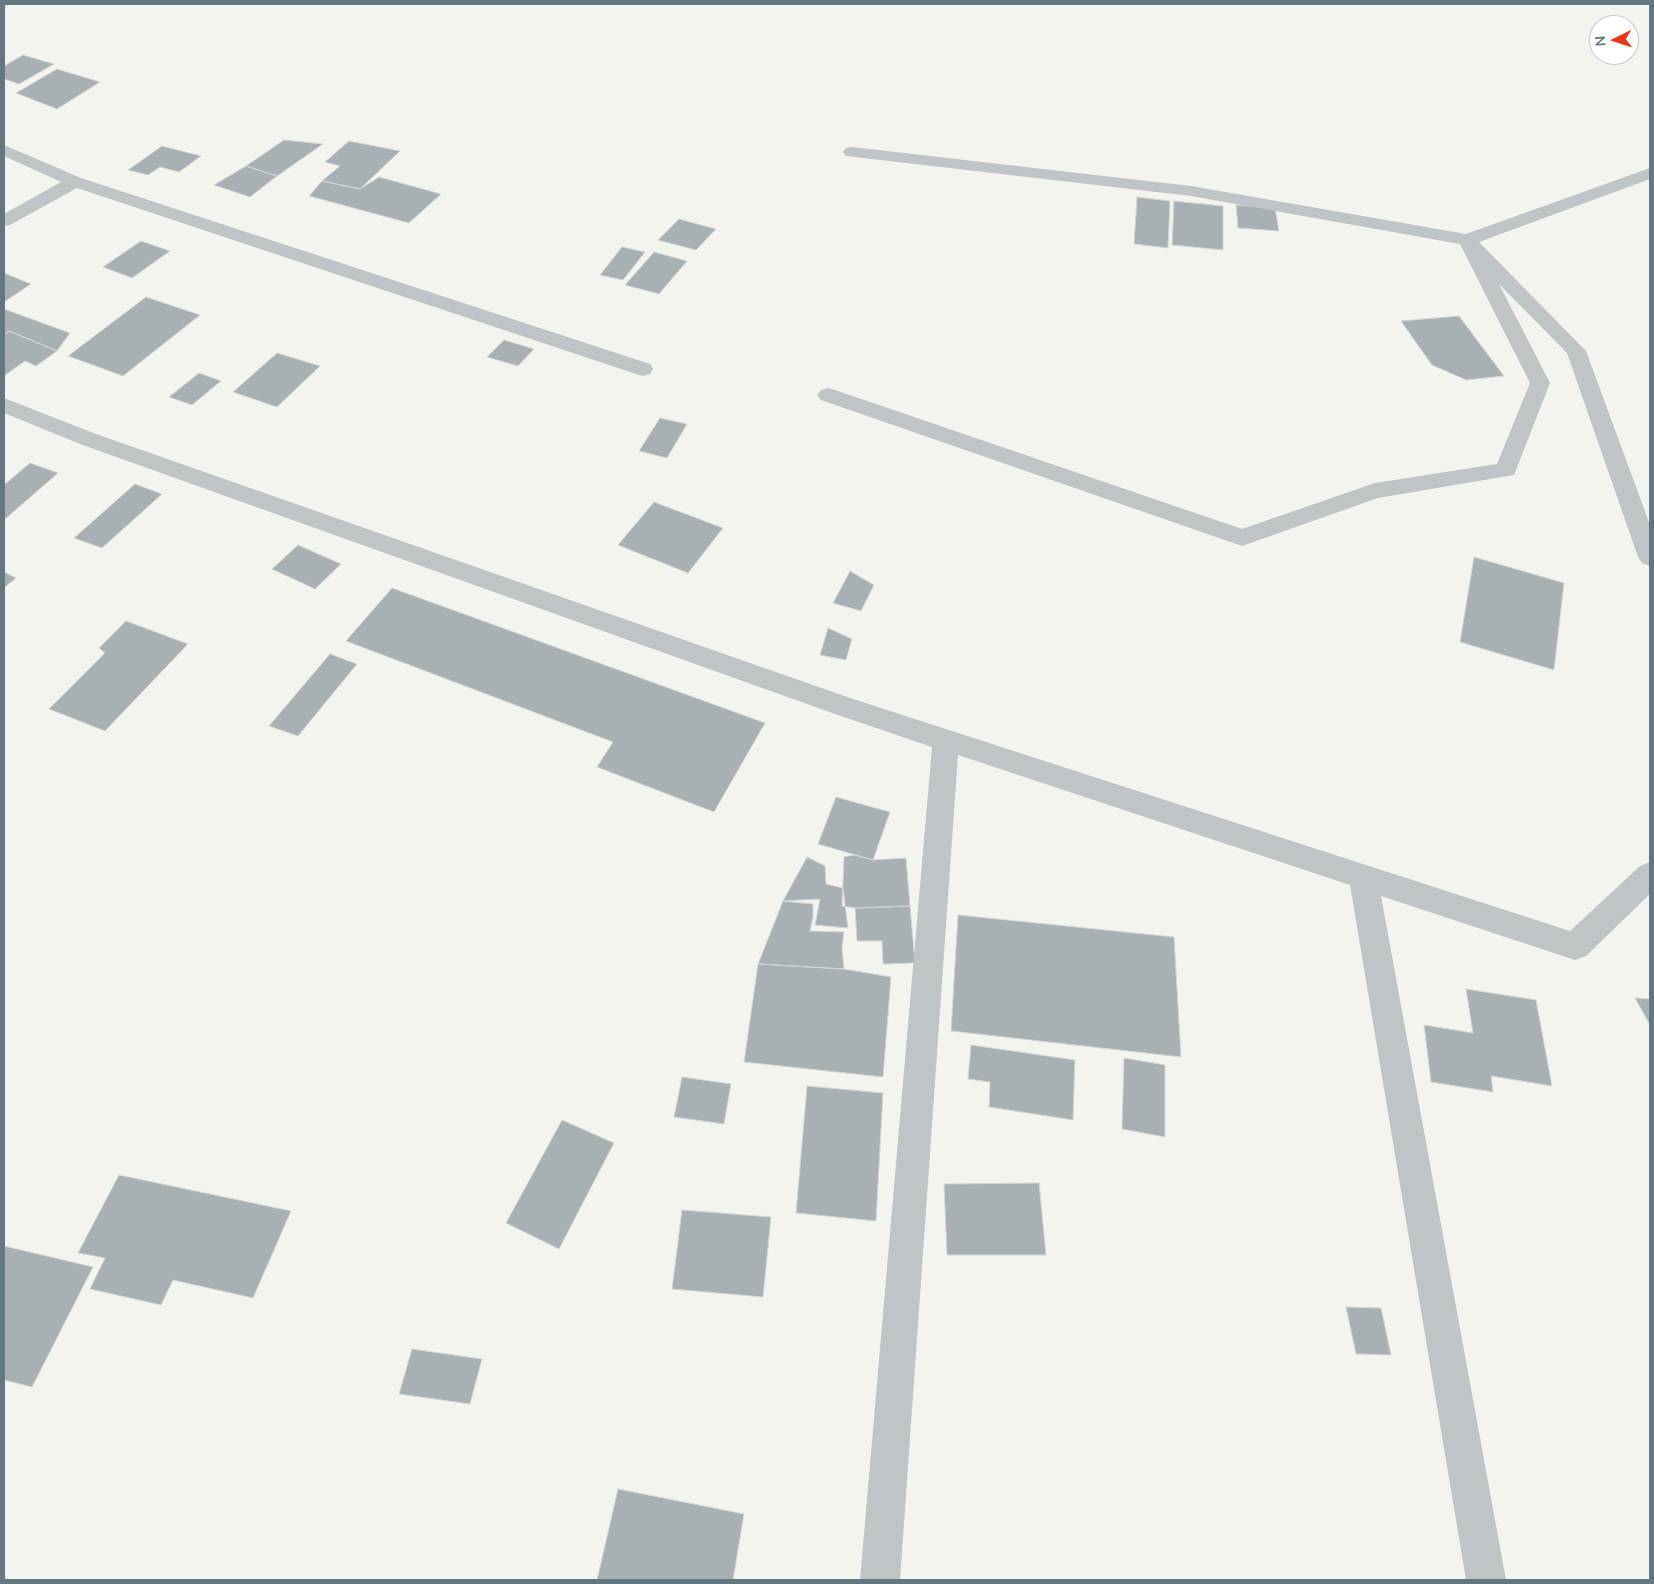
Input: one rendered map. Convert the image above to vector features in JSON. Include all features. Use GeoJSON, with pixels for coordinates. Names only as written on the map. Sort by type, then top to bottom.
{"type":"FeatureCollection","features":[{"type":"Feature","properties":{"kind":"street"},"geometry":{"type":"LineString","coordinates":[[4,150],[75,182],[643,369]]}},
{"type":"Feature","properties":{"kind":"street"},"geometry":{"type":"LineString","coordinates":[[852,152],[1191,191],[1467,240],[1650,173]]}},
{"type":"Feature","properties":{"kind":"street"},"geometry":{"type":"LineString","coordinates":[[4,221],[75,182]]}},
{"type":"Feature","properties":{"kind":"street"},"geometry":{"type":"LineString","coordinates":[[828,395],[1242,538],[1375,491],[1506,470],[1540,383],[1467,240]]}},
{"type":"Feature","properties":{"kind":"street"},"geometry":{"type":"LineString","coordinates":[[1467,240],[1576,351],[1650,557]]}},
{"type":"Feature","properties":{"kind":"street"},"geometry":{"type":"LineString","coordinates":[[4,404],[88,439],[826,700],[1575,946],[1648,880]]}},
{"type":"Feature","properties":{"kind":"street"},"geometry":{"type":"LineString","coordinates":[[880,1580],[946,740]]}},
{"type":"Feature","properties":{"kind":"street"},"geometry":{"type":"LineString","coordinates":[[1363,876],[1486,1580]]}},
{"type":"Feature","properties":{"kind":"building"},"geometry":{"type":"Polygon","coordinates":[[[23,55],[54,64],[19,84],[4,79],[4,66],[23,55]]]}},
{"type":"Feature","properties":{"kind":"building"},"geometry":{"type":"Polygon","coordinates":[[[57,69],[100,82],[57,109],[16,93],[57,69]]]}},
{"type":"Feature","properties":{"kind":"building"},"geometry":{"type":"Polygon","coordinates":[[[284,140],[323,144],[277,176],[246,166],[284,140]]]}},
{"type":"Feature","properties":{"kind":"building"},"geometry":{"type":"Polygon","coordinates":[[[349,141],[400,151],[360,189],[322,181],[340,166],[325,162],[349,141]]]}},
{"type":"Feature","properties":{"kind":"building"},"geometry":{"type":"Polygon","coordinates":[[[162,146],[201,156],[179,172],[160,167],[148,175],[128,170],[162,146]]]}},
{"type":"Feature","properties":{"kind":"building"},"geometry":{"type":"Polygon","coordinates":[[[246,166],[277,176],[250,197],[214,185],[246,166]]]}},
{"type":"Feature","properties":{"kind":"building"},"geometry":{"type":"Polygon","coordinates":[[[379,177],[441,194],[409,223],[309,196],[322,181],[360,189],[379,177]]]}},
{"type":"Feature","properties":{"kind":"building"},"geometry":{"type":"Polygon","coordinates":[[[1137,197],[1170,201],[1168,248],[1134,244],[1137,197]]]}},
{"type":"Feature","properties":{"kind":"building"},"geometry":{"type":"Polygon","coordinates":[[[1174,201],[1223,206],[1223,250],[1172,245],[1174,201]]]}},
{"type":"Feature","properties":{"kind":"building"},"geometry":{"type":"Polygon","coordinates":[[[1236,205],[1275,208],[1279,231],[1238,228],[1236,205]]]}},
{"type":"Feature","properties":{"kind":"building"},"geometry":{"type":"Polygon","coordinates":[[[679,219],[716,229],[696,250],[658,240],[679,219]]]}},
{"type":"Feature","properties":{"kind":"building"},"geometry":{"type":"Polygon","coordinates":[[[141,241],[170,251],[132,278],[103,267],[141,241]]]}},
{"type":"Feature","properties":{"kind":"building"},"geometry":{"type":"Polygon","coordinates":[[[622,247],[645,252],[623,280],[600,275],[622,247]]]}},
{"type":"Feature","properties":{"kind":"building"},"geometry":{"type":"Polygon","coordinates":[[[654,252],[687,261],[659,294],[625,285],[654,252]]]}},
{"type":"Feature","properties":{"kind":"building"},"geometry":{"type":"Polygon","coordinates":[[[4,273],[31,284],[4,302],[4,273]]]}},
{"type":"Feature","properties":{"kind":"building"},"geometry":{"type":"Polygon","coordinates":[[[146,297],[200,315],[123,376],[68,356],[146,297]]]}},
{"type":"Feature","properties":{"kind":"building"},"geometry":{"type":"Polygon","coordinates":[[[4,309],[70,333],[57,351],[9,331],[4,335],[4,309]]]}},
{"type":"Feature","properties":{"kind":"building"},"geometry":{"type":"Polygon","coordinates":[[[1459,316],[1504,376],[1466,380],[1432,365],[1401,321],[1459,316]]]}},
{"type":"Feature","properties":{"kind":"building"},"geometry":{"type":"Polygon","coordinates":[[[9,331],[57,351],[36,366],[25,361],[4,376],[4,335],[9,331]]]}},
{"type":"Feature","properties":{"kind":"building"},"geometry":{"type":"Polygon","coordinates":[[[504,340],[534,349],[518,366],[487,357],[504,340]]]}},
{"type":"Feature","properties":{"kind":"building"},"geometry":{"type":"Polygon","coordinates":[[[277,353],[320,366],[277,407],[233,392],[277,353]]]}},
{"type":"Feature","properties":{"kind":"building"},"geometry":{"type":"Polygon","coordinates":[[[199,373],[221,381],[192,405],[169,397],[199,373]]]}},
{"type":"Feature","properties":{"kind":"building"},"geometry":{"type":"Polygon","coordinates":[[[660,418],[687,424],[667,458],[639,451],[660,418]]]}},
{"type":"Feature","properties":{"kind":"building"},"geometry":{"type":"Polygon","coordinates":[[[30,463],[58,473],[4,520],[4,485],[30,463]]]}},
{"type":"Feature","properties":{"kind":"building"},"geometry":{"type":"Polygon","coordinates":[[[135,484],[162,494],[102,548],[74,538],[135,484]]]}},
{"type":"Feature","properties":{"kind":"building"},"geometry":{"type":"Polygon","coordinates":[[[654,502],[723,528],[688,573],[618,545],[654,502]]]}},
{"type":"Feature","properties":{"kind":"building"},"geometry":{"type":"Polygon","coordinates":[[[298,545],[341,564],[315,589],[272,569],[298,545]]]}},
{"type":"Feature","properties":{"kind":"building"},"geometry":{"type":"Polygon","coordinates":[[[1474,557],[1564,583],[1554,670],[1460,642],[1474,557]]]}},
{"type":"Feature","properties":{"kind":"building"},"geometry":{"type":"Polygon","coordinates":[[[850,571],[874,585],[861,611],[833,603],[850,571]]]}},
{"type":"Feature","properties":{"kind":"building"},"geometry":{"type":"Polygon","coordinates":[[[4,572],[16,578],[4,588],[4,572]]]}},
{"type":"Feature","properties":{"kind":"building"},"geometry":{"type":"Polygon","coordinates":[[[392,588],[765,723],[714,812],[597,767],[613,742],[346,641],[392,588]]]}},
{"type":"Feature","properties":{"kind":"building"},"geometry":{"type":"Polygon","coordinates":[[[126,621],[188,644],[105,731],[49,709],[105,653],[99,648],[126,621]]]}},
{"type":"Feature","properties":{"kind":"building"},"geometry":{"type":"Polygon","coordinates":[[[828,628],[852,639],[846,660],[820,655],[828,628]]]}},
{"type":"Feature","properties":{"kind":"building"},"geometry":{"type":"Polygon","coordinates":[[[330,654],[357,664],[298,736],[269,726],[330,654]]]}},
{"type":"Feature","properties":{"kind":"building"},"geometry":{"type":"Polygon","coordinates":[[[836,797],[890,812],[873,860],[818,844],[836,797]]]}},
{"type":"Feature","properties":{"kind":"building"},"geometry":{"type":"Polygon","coordinates":[[[854,855],[873,860],[906,858],[910,906],[855,908],[842,906],[844,857],[854,855]]]}},
{"type":"Feature","properties":{"kind":"building"},"geometry":{"type":"Polygon","coordinates":[[[807,857],[825,866],[826,884],[843,888],[848,928],[815,925],[820,899],[783,901],[807,857]]]}},
{"type":"Feature","properties":{"kind":"building"},"geometry":{"type":"Polygon","coordinates":[[[783,901],[813,904],[810,931],[844,932],[842,948],[844,969],[758,964],[783,901]]]}},
{"type":"Feature","properties":{"kind":"building"},"geometry":{"type":"Polygon","coordinates":[[[910,906],[915,963],[883,964],[882,941],[857,941],[855,908],[910,906]]]}},
{"type":"Feature","properties":{"kind":"building"},"geometry":{"type":"Polygon","coordinates":[[[958,915],[1174,937],[1181,1057],[951,1031],[958,915]]]}},
{"type":"Feature","properties":{"kind":"building"},"geometry":{"type":"Polygon","coordinates":[[[758,964],[844,969],[891,977],[883,1077],[744,1062],[758,964]]]}},
{"type":"Feature","properties":{"kind":"building"},"geometry":{"type":"Polygon","coordinates":[[[1466,989],[1536,1000],[1552,1086],[1491,1076],[1493,1092],[1431,1082],[1424,1025],[1473,1033],[1466,989]]]}},
{"type":"Feature","properties":{"kind":"building"},"geometry":{"type":"Polygon","coordinates":[[[1635,998],[1650,999],[1650,1025],[1635,998]]]}},
{"type":"Feature","properties":{"kind":"building"},"geometry":{"type":"Polygon","coordinates":[[[971,1045],[1075,1060],[1073,1120],[989,1107],[990,1082],[968,1079],[971,1045]]]}},
{"type":"Feature","properties":{"kind":"building"},"geometry":{"type":"Polygon","coordinates":[[[1124,1058],[1165,1065],[1165,1137],[1122,1129],[1124,1058]]]}},
{"type":"Feature","properties":{"kind":"building"},"geometry":{"type":"Polygon","coordinates":[[[682,1077],[731,1084],[724,1124],[674,1117],[682,1077]]]}},
{"type":"Feature","properties":{"kind":"building"},"geometry":{"type":"Polygon","coordinates":[[[807,1086],[883,1093],[876,1221],[796,1213],[807,1086]]]}},
{"type":"Feature","properties":{"kind":"building"},"geometry":{"type":"Polygon","coordinates":[[[562,1120],[614,1143],[559,1249],[506,1223],[562,1120]]]}},
{"type":"Feature","properties":{"kind":"building"},"geometry":{"type":"Polygon","coordinates":[[[119,1175],[291,1211],[253,1298],[173,1280],[161,1305],[90,1289],[105,1258],[78,1253],[119,1175]]]}},
{"type":"Feature","properties":{"kind":"building"},"geometry":{"type":"Polygon","coordinates":[[[1039,1183],[1046,1255],[947,1255],[944,1184],[1039,1183]]]}},
{"type":"Feature","properties":{"kind":"building"},"geometry":{"type":"Polygon","coordinates":[[[682,1210],[771,1217],[763,1297],[672,1289],[682,1210]]]}},
{"type":"Feature","properties":{"kind":"building"},"geometry":{"type":"Polygon","coordinates":[[[4,1246],[93,1267],[32,1387],[4,1380],[4,1246]]]}},
{"type":"Feature","properties":{"kind":"building"},"geometry":{"type":"Polygon","coordinates":[[[1346,1307],[1381,1308],[1391,1355],[1356,1354],[1346,1307]]]}},
{"type":"Feature","properties":{"kind":"building"},"geometry":{"type":"Polygon","coordinates":[[[412,1349],[482,1359],[470,1404],[399,1394],[412,1349]]]}},
{"type":"Feature","properties":{"kind":"building"},"geometry":{"type":"Polygon","coordinates":[[[618,1489],[744,1514],[733,1580],[597,1580],[618,1489]]]}}]}
